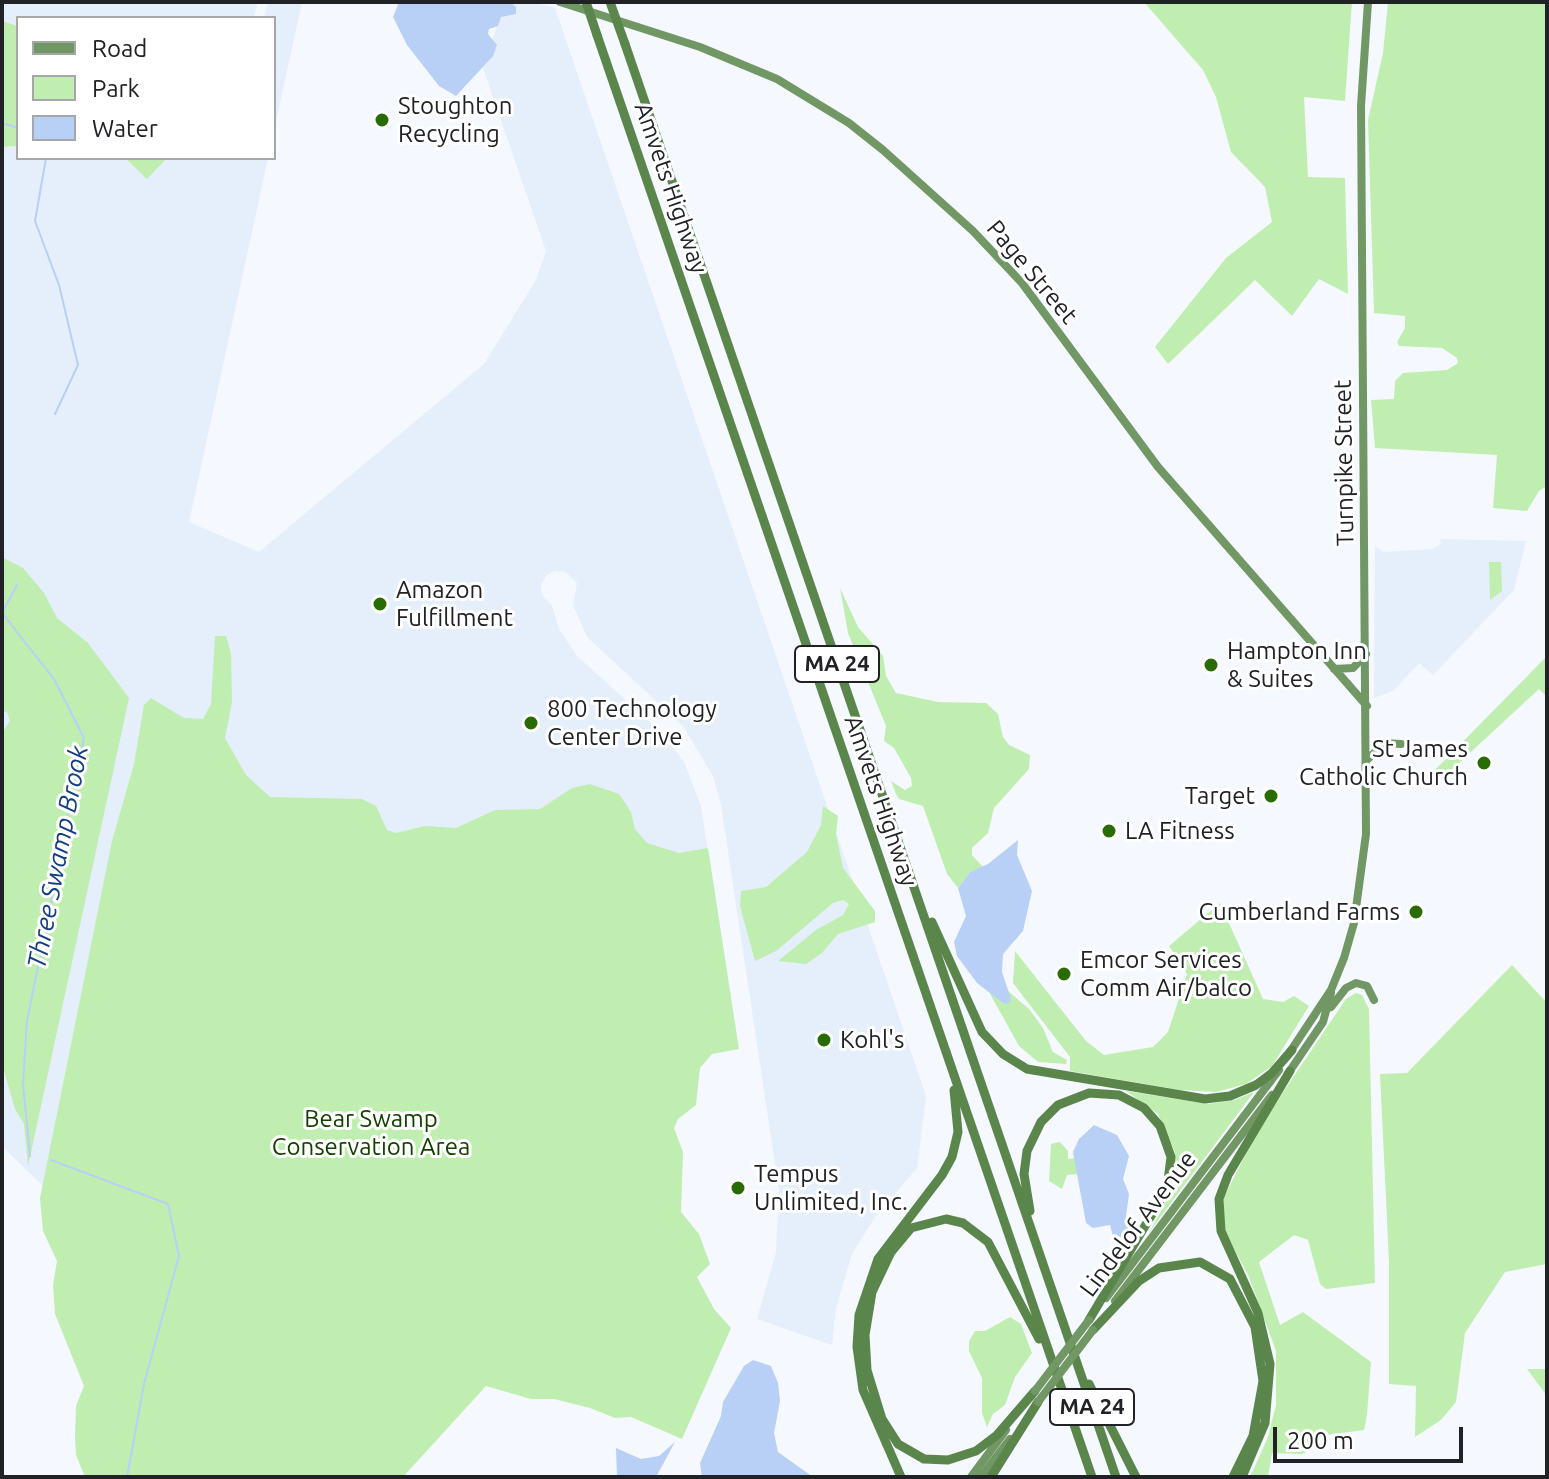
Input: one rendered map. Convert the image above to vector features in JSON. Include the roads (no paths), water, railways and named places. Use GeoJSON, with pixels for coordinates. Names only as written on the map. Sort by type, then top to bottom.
{"type":"FeatureCollection","features":[{"type":"Feature","properties":{"kind":"highway","name":"Amvets Highway"},"geometry":{"type":"LineString","coordinates":[[586,2],[1091,1477]]}},
{"type":"Feature","properties":{"kind":"highway","name":"Amvets Highway"},"geometry":{"type":"LineString","coordinates":[[610,2],[1116,1477]]}},
{"type":"Feature","properties":{"kind":"highway"},"geometry":{"type":"LineString","coordinates":[[889,818],[977,1023],[991,1044],[1019,1065],[1047,1075],[1205,1099],[1230,1096],[1251,1088],[1272,1073],[1292,1050]]}},
{"type":"Feature","properties":{"kind":"highway"},"geometry":{"type":"LineString","coordinates":[[901,1477],[865,1397],[857,1335],[865,1290],[878,1259],[942,1175],[955,1147],[958,1123],[955,1095],[937,1025]]}},
{"type":"Feature","properties":{"kind":"highway"},"geometry":{"type":"LineString","coordinates":[[1242,1477],[1265,1423],[1270,1364],[1258,1313],[1221,1231],[1219,1199],[1228,1175],[1290,1071]]}},
{"type":"Feature","properties":{"kind":"highway"},"geometry":{"type":"LineString","coordinates":[[1050,1284],[1025,1184],[1030,1141],[1047,1114],[1070,1098],[1098,1092],[1128,1098],[1144,1108],[1160,1126],[1169,1148],[1170,1175],[1161,1202],[1091,1325]]}},
{"type":"Feature","properties":{"kind":"highway"},"geometry":{"type":"LineString","coordinates":[[1035,1391],[997,1435],[976,1451],[958,1458],[924,1459],[908,1452],[892,1436],[871,1388],[865,1358],[866,1326],[879,1274],[898,1241],[911,1228],[932,1220],[946,1219],[963,1223],[985,1238],[998,1257],[1060,1385]]}},
{"type":"Feature","properties":{"kind":"highway"},"geometry":{"type":"LineString","coordinates":[[1091,1325],[1139,1281],[1159,1268],[1200,1262],[1230,1279],[1255,1327],[1263,1381],[1253,1436],[1233,1477]]}},
{"type":"Feature","properties":{"kind":"highway"},"geometry":{"type":"LineString","coordinates":[[1068,1337],[1136,1477]]}},
{"type":"Feature","properties":{"kind":"highway"},"geometry":{"type":"LineString","coordinates":[[991,1477],[1038,1402]]}},
{"type":"Feature","properties":{"kind":"main road","name":"Page Street"},"geometry":{"type":"LineString","coordinates":[[560,2],[693,44],[777,79],[849,123],[883,150],[973,231],[1022,283],[1158,467],[1367,706]]}},
{"type":"Feature","properties":{"kind":"main road","name":"Turnpike Street"},"geometry":{"type":"LineString","coordinates":[[1354,923],[1366,834],[1368,760],[1361,106],[1368,2]]}},
{"type":"Feature","properties":{"kind":"main road"},"geometry":{"type":"LineString","coordinates":[[1334,669],[1353,668],[1363,661],[1366,652]]}},
{"type":"Feature","properties":{"kind":"main road"},"geometry":{"type":"LineString","coordinates":[[1368,760],[1384,743],[1401,744]]}},
{"type":"Feature","properties":{"kind":"main road","name":"Lindelof Avenue"},"geometry":{"type":"LineString","coordinates":[[971,1477],[1035,1391],[1091,1325],[1290,1071],[1323,1022],[1354,923]]}},
{"type":"Feature","properties":{"kind":"main road"},"geometry":{"type":"LineString","coordinates":[[1323,1022],[1342,992],[1353,984],[1367,986],[1374,1000]]}},
{"type":"Feature","properties":{"kind":"main road","name":"Lindelof Avenue"},"geometry":{"type":"LineString","coordinates":[[981,1477],[1292,1050],[1331,990]]}},
{"type":"Feature","properties":{"kind":"water"},"geometry":{"type":"Polygon","coordinates":[[[399,2],[510,2],[516,7],[516,14],[501,17],[498,26],[489,29],[488,34],[497,45],[493,56],[456,96],[439,86],[407,45],[393,17],[399,2]]]}},
{"type":"Feature","properties":{"kind":"water"},"geometry":{"type":"Polygon","coordinates":[[[1018,840],[1017,855],[1032,891],[1023,931],[1003,954],[1002,972],[1011,999],[1010,1003],[1004,1004],[977,983],[957,956],[954,942],[966,916],[958,888],[970,872],[988,864],[1018,840]]]}},
{"type":"Feature","properties":{"kind":"water"},"geometry":{"type":"Polygon","coordinates":[[[1094,1125],[1117,1135],[1129,1156],[1123,1179],[1129,1194],[1126,1216],[1130,1230],[1122,1237],[1113,1236],[1110,1225],[1093,1228],[1086,1223],[1073,1152],[1079,1139],[1094,1125]]]}},
{"type":"Feature","properties":{"kind":"water"},"geometry":{"type":"Polygon","coordinates":[[[753,1360],[771,1366],[778,1383],[780,1401],[774,1433],[778,1452],[813,1477],[702,1477],[700,1463],[721,1416],[723,1402],[744,1366],[753,1360]]]}},
{"type":"Feature","properties":{"kind":"water"},"geometry":{"type":"Polygon","coordinates":[[[675,1442],[656,1477],[617,1477],[616,1448],[641,1459],[659,1456],[675,1442]]]}},
{"type":"Feature","properties":{"kind":"waterway","name":"Three Swamp Brook"},"geometry":{"type":"LineString","coordinates":[[2,123],[16,127]]}},
{"type":"Feature","properties":{"kind":"waterway","name":"Three Swamp Brook"},"geometry":{"type":"LineString","coordinates":[[46,160],[35,221],[59,285],[78,365],[55,414]]}},
{"type":"Feature","properties":{"kind":"waterway","name":"Three Swamp Brook"},"geometry":{"type":"LineString","coordinates":[[17,585],[2,613],[54,679],[84,738],[27,1021],[23,1084],[30,1156]]}},
{"type":"Feature","properties":{"kind":"waterway","name":"Three Swamp Brook"},"geometry":{"type":"LineString","coordinates":[[51,1160],[168,1204],[179,1256],[144,1384],[127,1477]]}},
{"type":"Feature","properties":{"kind":"place","name":"Stoughton Recycling"},"geometry":{"type":"Point","coordinates":[382,120]}},
{"type":"Feature","properties":{"kind":"place","name":"Amazon Fulfillment"},"geometry":{"type":"Point","coordinates":[380,604]}},
{"type":"Feature","properties":{"kind":"place","name":"Hampton Inn & Suites"},"geometry":{"type":"Point","coordinates":[1211,665]}},
{"type":"Feature","properties":{"kind":"place","name":"800 Technology Center Drive"},"geometry":{"type":"Point","coordinates":[531,723]}},
{"type":"Feature","properties":{"kind":"place","name":"St James Catholic Church"},"geometry":{"type":"Point","coordinates":[1484,763]}},
{"type":"Feature","properties":{"kind":"place","name":"Target"},"geometry":{"type":"Point","coordinates":[1271,796]}},
{"type":"Feature","properties":{"kind":"place","name":"LA Fitness"},"geometry":{"type":"Point","coordinates":[1109,831]}},
{"type":"Feature","properties":{"kind":"place","name":"Cumberland Farms"},"geometry":{"type":"Point","coordinates":[1416,912]}},
{"type":"Feature","properties":{"kind":"place","name":"Emcor Services Comm Air/balco"},"geometry":{"type":"Point","coordinates":[1064,974]}},
{"type":"Feature","properties":{"kind":"place","name":"Kohl's"},"geometry":{"type":"Point","coordinates":[824,1040]}},
{"type":"Feature","properties":{"kind":"place","name":"Tempus Unlimited, Inc."},"geometry":{"type":"Point","coordinates":[738,1188]}},
{"type":"Feature","properties":{"kind":"park label","name":"Bear Swamp Conservation Area"},"geometry":{"type":"Point","coordinates":[371,1133]}}]}
